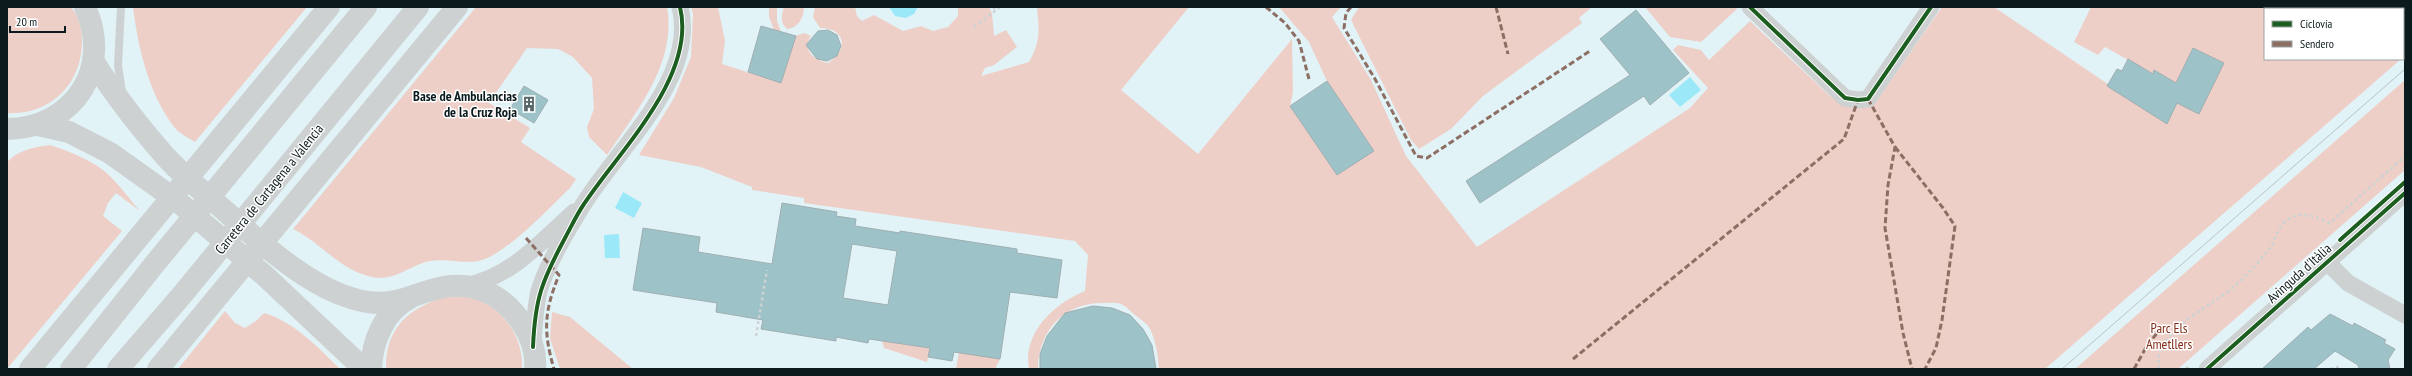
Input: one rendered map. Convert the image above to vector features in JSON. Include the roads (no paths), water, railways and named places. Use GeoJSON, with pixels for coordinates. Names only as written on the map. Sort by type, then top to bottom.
{"type":"FeatureCollection","features":[{"type":"Feature","properties":{"kind":"main road"},"geometry":{"type":"LineString","coordinates":[[30,369],[329,7]]}},
{"type":"Feature","properties":{"kind":"main road"},"geometry":{"type":"LineString","coordinates":[[71,369],[153,266],[366,7]]}},
{"type":"Feature","properties":{"kind":"main road","name":"Carretera de Cartagena a Valencia"},"geometry":{"type":"LineString","coordinates":[[118,369],[182,295],[418,7]]}},
{"type":"Feature","properties":{"kind":"main road"},"geometry":{"type":"LineString","coordinates":[[158,369],[457,7]]}},
{"type":"Feature","properties":{"kind":"main road"},"geometry":{"type":"LineString","coordinates":[[7,129],[38,125],[58,116],[74,101],[87,83],[94,62],[95,40],[90,12]]}},
{"type":"Feature","properties":{"kind":"main road"},"geometry":{"type":"LineString","coordinates":[[94,62],[125,107],[160,150],[206,194],[272,252],[306,275],[350,299],[370,303],[393,301],[426,290],[446,286],[466,286],[489,293],[509,307],[524,325],[533,348],[535,369]]}},
{"type":"Feature","properties":{"kind":"main road"},"geometry":{"type":"LineString","coordinates":[[38,125],[69,132],[110,153],[176,200],[264,275],[364,369]]}},
{"type":"Feature","properties":{"kind":"main road"},"geometry":{"type":"LineString","coordinates":[[372,369],[372,354],[378,333],[390,314],[407,300],[426,290]]}},
{"type":"Feature","properties":{"kind":"street"},"geometry":{"type":"LineString","coordinates":[[533,348],[534,318],[543,279],[583,204],[655,108],[676,58],[682,33],[680,7]]}},
{"type":"Feature","properties":{"kind":"street"},"geometry":{"type":"LineString","coordinates":[[1750,7],[1845,98],[1858,100],[1868,99],[1931,7]]}},
{"type":"Feature","properties":{"kind":"street","name":"Avinguda d'Itàlia"},"geometry":{"type":"LineString","coordinates":[[2207,369],[2405,193]]}},
{"type":"Feature","properties":{"kind":"street"},"geometry":{"type":"LineString","coordinates":[[466,286],[488,281],[506,271],[583,204]]}},
{"type":"Feature","properties":{"kind":"street"},"geometry":{"type":"LineString","coordinates":[[2327,262],[2348,283],[2405,315]]}},
{"type":"Feature","properties":{"kind":"lane"},"geometry":{"type":"LineString","coordinates":[[121,7],[118,65],[125,107]]}},
{"type":"Feature","properties":{"kind":"water"},"geometry":{"type":"Polygon","coordinates":[[[889,7],[918,7],[914,14],[906,18],[895,16],[889,7]]]}},
{"type":"Feature","properties":{"kind":"water"},"geometry":{"type":"Polygon","coordinates":[[[1690,77],[1701,90],[1680,107],[1669,95],[1690,77]]]}},
{"type":"Feature","properties":{"kind":"water"},"geometry":{"type":"Polygon","coordinates":[[[623,192],[642,203],[634,218],[615,208],[623,192]]]}},
{"type":"Feature","properties":{"kind":"water"},"geometry":{"type":"Polygon","coordinates":[[[619,234],[620,258],[605,258],[604,235],[619,234]]]}},
{"type":"Feature","properties":{"kind":"tram line"},"geometry":{"type":"LineString","coordinates":[[2062,369],[2405,69]]}},
{"type":"Feature","properties":{"kind":"place","name":"Base de Ambulancias de la Cruz Roja"},"geometry":{"type":"Point","coordinates":[529,104]}},
{"type":"Feature","properties":{"kind":"park label","name":"Parc Els Ametllers"},"geometry":{"type":"Point","coordinates":[2169,336]}}]}
